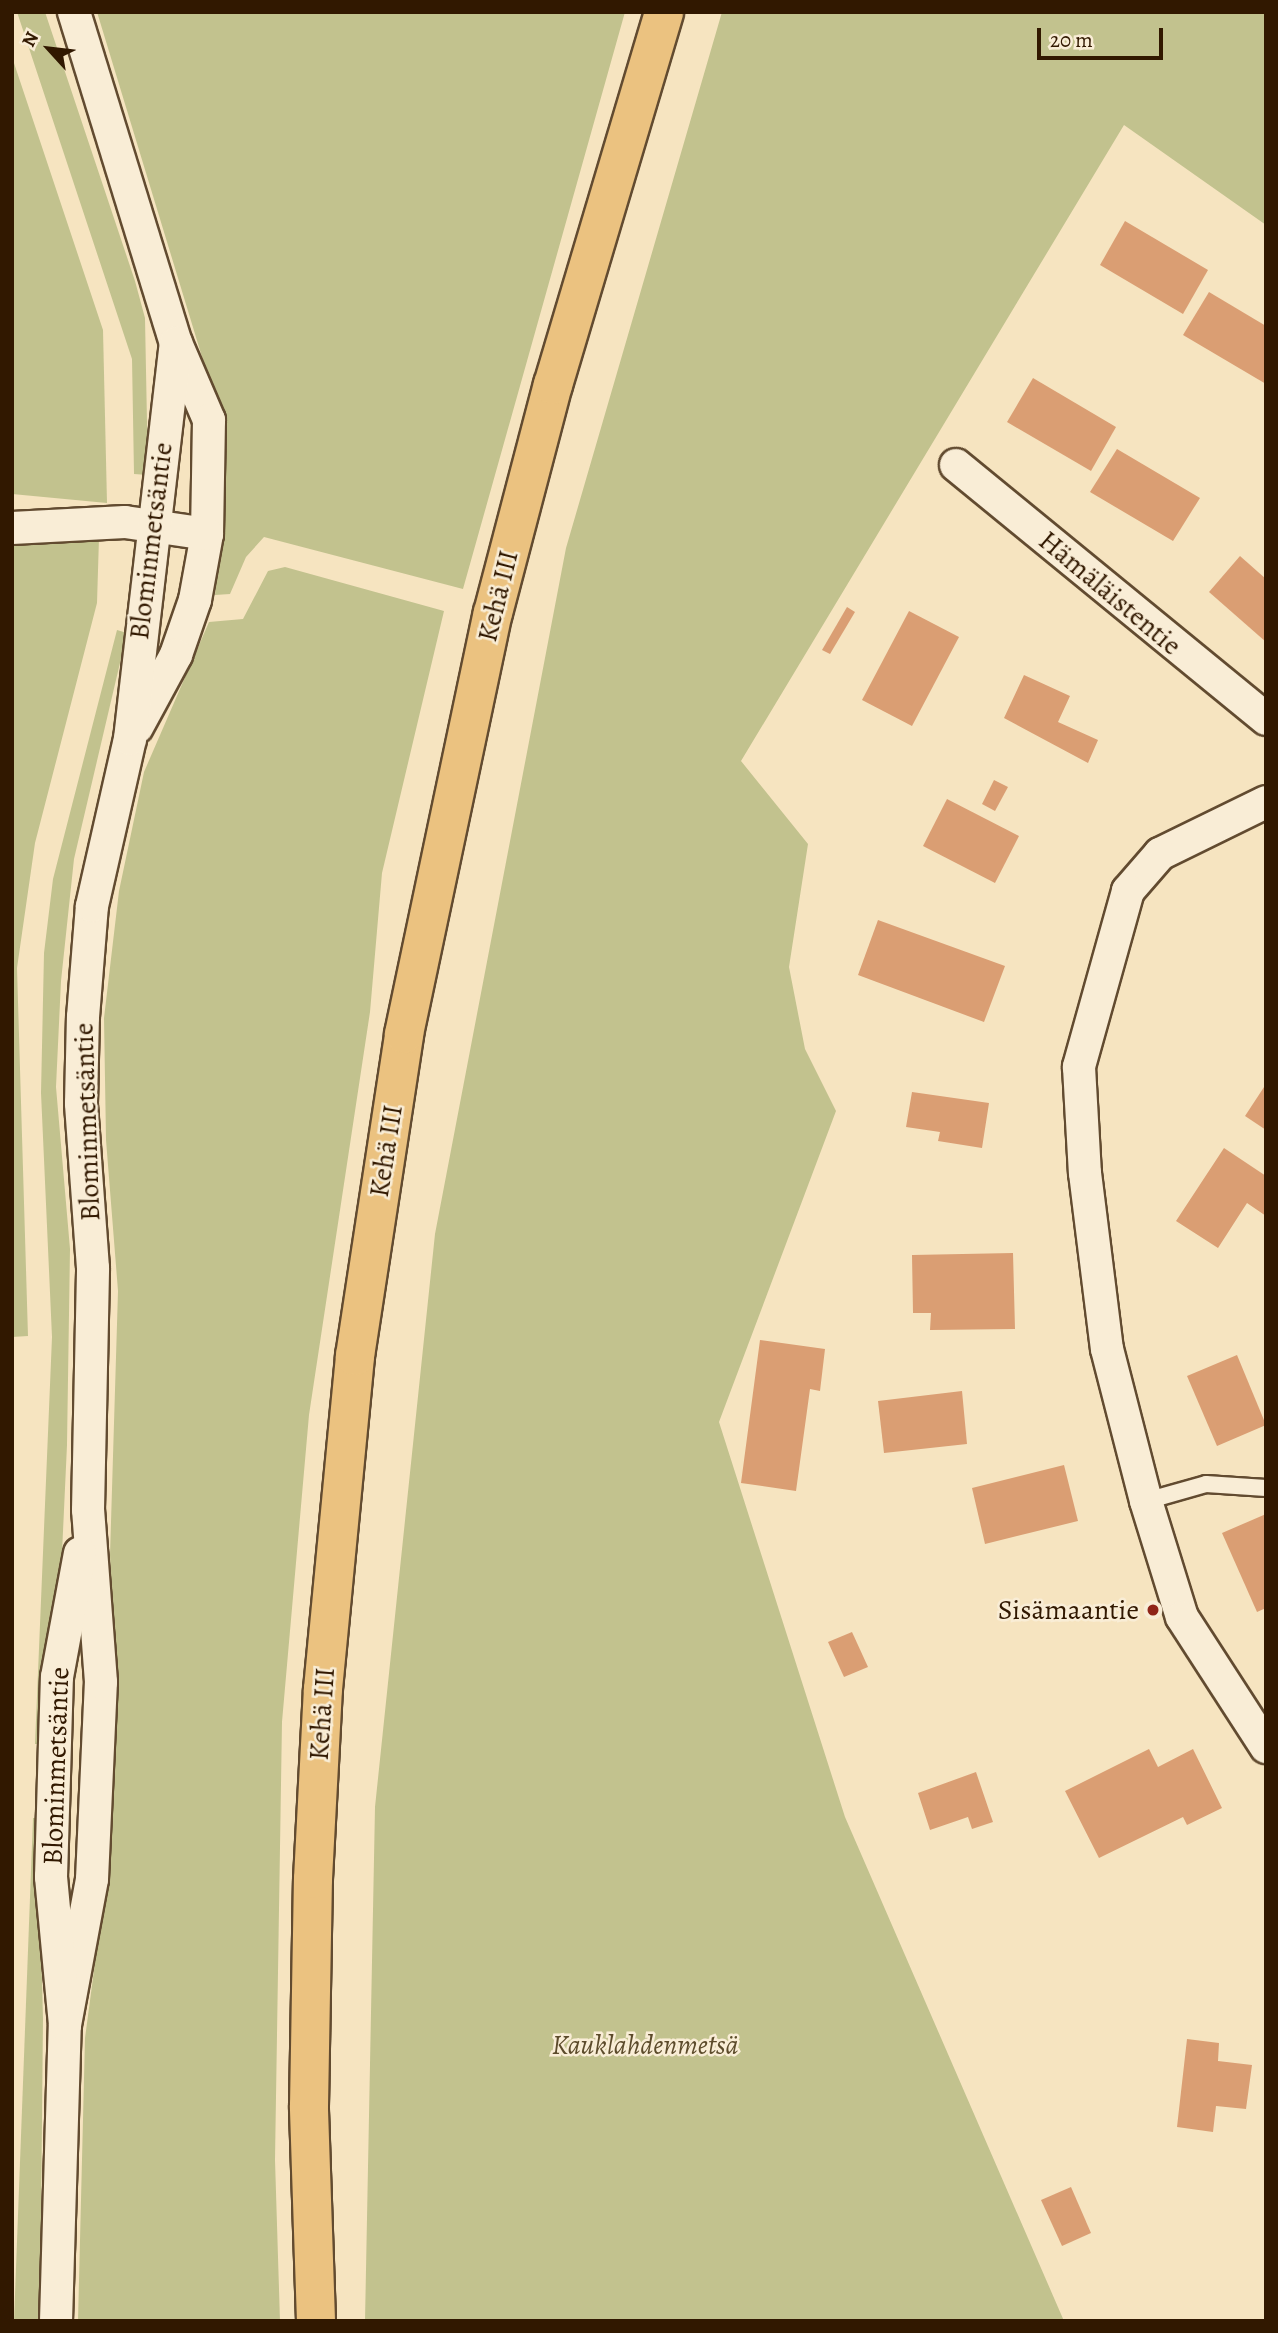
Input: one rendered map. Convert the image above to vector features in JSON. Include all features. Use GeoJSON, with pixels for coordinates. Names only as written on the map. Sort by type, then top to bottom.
{"type":"FeatureCollection","features":[{"type":"Feature","properties":{"kind":"highway","name":"Kehä III"},"geometry":{"type":"LineString","coordinates":[[316,2321],[309,2106],[313,1879],[323,1689],[355,1356],[404,1034],[493,613],[553,385],[664,12]]}},
{"type":"Feature","properties":{"kind":"street","name":"Blominmetsäntie"},"geometry":{"type":"LineString","coordinates":[[74,12],[176,343],[208,420],[207,534],[195,600],[176,655],[130,739]]}},
{"type":"Feature","properties":{"kind":"street","name":"Blominmetsäntie"},"geometry":{"type":"LineString","coordinates":[[65,2025],[92,1880],[100,1695],[88,1510],[94,1310],[81,1103],[83,1017],[92,906],[130,739],[157,527],[176,343]]}},
{"type":"Feature","properties":{"kind":"street","name":"Hämäläistentie"},"geometry":{"type":"LineString","coordinates":[[956,465],[1266,719]]}},
{"type":"Feature","properties":{"kind":"street"},"geometry":{"type":"LineString","coordinates":[[12,528],[125,522],[207,534]]}},
{"type":"Feature","properties":{"kind":"street"},"geometry":{"type":"LineString","coordinates":[[1266,802],[1160,855],[1128,891],[1079,1067],[1092,1234],[1107,1349],[1146,1501],[1182,1618],[1266,1747]]}},
{"type":"Feature","properties":{"kind":"street","name":"Blominmetsäntie"},"geometry":{"type":"LineString","coordinates":[[56,2321],[65,2025],[51,1877],[57,1677],[88,1510]]}},
{"type":"Feature","properties":{"kind":"lane"},"geometry":{"type":"LineString","coordinates":[[1146,1501],[1206,1484],[1266,1488]]}},
{"type":"Feature","properties":{"kind":"green space"},"geometry":{"type":"Polygon","coordinates":[[[17,12],[45,12],[135,281],[145,318],[148,475],[134,474],[132,359],[17,12]]]}},
{"type":"Feature","properties":{"kind":"green space"},"geometry":{"type":"Polygon","coordinates":[[[97,12],[625,12],[463,589],[264,537],[246,557],[230,594],[215,595],[227,439],[97,12]]]}},
{"type":"Feature","properties":{"kind":"green space","name":"Kauklahdenmetsä"},"geometry":{"type":"Polygon","coordinates":[[[722,12],[1266,12],[1266,225],[1124,125],[741,761],[808,844],[789,967],[805,1049],[836,1111],[719,1422],[845,1817],[1064,2321],[365,2321],[375,1807],[435,1234],[566,548],[722,12]]]}},
{"type":"Feature","properties":{"kind":"green space"},"geometry":{"type":"Polygon","coordinates":[[[12,57],[103,330],[107,503],[12,494],[12,57]]]}},
{"type":"Feature","properties":{"kind":"green space"},"geometry":{"type":"Polygon","coordinates":[[[99,538],[97,603],[35,843],[17,968],[28,1336],[12,1337],[12,543],[99,538]]]}},
{"type":"Feature","properties":{"kind":"green space"},"geometry":{"type":"Polygon","coordinates":[[[285,567],[444,611],[382,873],[370,1012],[309,1415],[282,1722],[275,2160],[280,2321],[78,2321],[85,2038],[108,1865],[115,1708],[110,1555],[118,1291],[106,1140],[104,1018],[119,891],[144,772],[209,622],[243,619],[268,571],[285,567]]]}},
{"type":"Feature","properties":{"kind":"green space"},"geometry":{"type":"Polygon","coordinates":[[[117,630],[127,633],[74,859],[61,981],[56,1087],[70,1249],[67,1445],[62,1553],[45,1650],[41,1744],[35,1744],[52,1337],[41,1093],[44,953],[53,879],[117,630]]]}},
{"type":"Feature","properties":{"kind":"green space"},"geometry":{"type":"Polygon","coordinates":[[[33,1818],[38,1818],[43,2019],[40,2321],[14,2321],[33,1818]]]}},
{"type":"Feature","properties":{"kind":"building"},"geometry":{"type":"Polygon","coordinates":[[[1125,221],[1208,270],[1183,314],[1100,265],[1125,221]]]}},
{"type":"Feature","properties":{"kind":"building"},"geometry":{"type":"Polygon","coordinates":[[[1209,292],[1266,326],[1266,384],[1183,335],[1209,292]]]}},
{"type":"Feature","properties":{"kind":"building"},"geometry":{"type":"Polygon","coordinates":[[[1033,378],[1116,427],[1091,471],[1007,422],[1033,378]]]}},
{"type":"Feature","properties":{"kind":"building"},"geometry":{"type":"Polygon","coordinates":[[[1117,449],[1200,498],[1173,541],[1090,492],[1117,449]]]}},
{"type":"Feature","properties":{"kind":"building"},"geometry":{"type":"Polygon","coordinates":[[[1240,556],[1266,579],[1266,642],[1209,592],[1240,556]]]}},
{"type":"Feature","properties":{"kind":"building"},"geometry":{"type":"Polygon","coordinates":[[[847,607],[855,612],[830,654],[822,650],[847,607]]]}},
{"type":"Feature","properties":{"kind":"building"},"geometry":{"type":"Polygon","coordinates":[[[909,611],[959,637],[912,726],[862,700],[909,611]]]}},
{"type":"Feature","properties":{"kind":"building"},"geometry":{"type":"Polygon","coordinates":[[[1024,675],[1070,696],[1058,722],[1098,740],[1088,763],[1004,718],[1024,675]]]}},
{"type":"Feature","properties":{"kind":"building"},"geometry":{"type":"Polygon","coordinates":[[[994,780],[1008,787],[995,811],[982,804],[994,780]]]}},
{"type":"Feature","properties":{"kind":"building"},"geometry":{"type":"Polygon","coordinates":[[[947,799],[1019,836],[995,883],[923,846],[947,799]]]}},
{"type":"Feature","properties":{"kind":"building"},"geometry":{"type":"Polygon","coordinates":[[[878,920],[1005,966],[984,1022],[858,975],[878,920]]]}},
{"type":"Feature","properties":{"kind":"building"},"geometry":{"type":"Polygon","coordinates":[[[1266,1084],[1266,1130],[1245,1116],[1266,1084]]]}},
{"type":"Feature","properties":{"kind":"building"},"geometry":{"type":"Polygon","coordinates":[[[912,1092],[989,1103],[982,1148],[938,1141],[940,1132],[906,1127],[912,1092]]]}},
{"type":"Feature","properties":{"kind":"building"},"geometry":{"type":"Polygon","coordinates":[[[1224,1148],[1266,1176],[1266,1216],[1247,1203],[1218,1248],[1176,1221],[1224,1148]]]}},
{"type":"Feature","properties":{"kind":"building"},"geometry":{"type":"Polygon","coordinates":[[[1013,1253],[1015,1329],[930,1330],[931,1313],[913,1313],[912,1255],[1013,1253]]]}},
{"type":"Feature","properties":{"kind":"building"},"geometry":{"type":"Polygon","coordinates":[[[760,1340],[825,1349],[820,1391],[810,1389],[796,1491],[741,1483],[760,1340]]]}},
{"type":"Feature","properties":{"kind":"building"},"geometry":{"type":"Polygon","coordinates":[[[1237,1355],[1266,1425],[1217,1446],[1187,1376],[1237,1355]]]}},
{"type":"Feature","properties":{"kind":"building"},"geometry":{"type":"Polygon","coordinates":[[[962,1391],[967,1444],[884,1453],[878,1401],[962,1391]]]}},
{"type":"Feature","properties":{"kind":"building"},"geometry":{"type":"Polygon","coordinates":[[[1064,1465],[1078,1521],[985,1544],[972,1488],[1064,1465]]]}},
{"type":"Feature","properties":{"kind":"building"},"geometry":{"type":"Polygon","coordinates":[[[1266,1514],[1266,1608],[1257,1612],[1222,1533],[1266,1514]]]}},
{"type":"Feature","properties":{"kind":"building"},"geometry":{"type":"Polygon","coordinates":[[[852,1632],[868,1667],[844,1677],[828,1642],[852,1632]]]}},
{"type":"Feature","properties":{"kind":"building"},"geometry":{"type":"Polygon","coordinates":[[[1149,1749],[1158,1767],[1193,1749],[1222,1808],[1187,1825],[1183,1817],[1099,1858],[1065,1791],[1149,1749]]]}},
{"type":"Feature","properties":{"kind":"building"},"geometry":{"type":"Polygon","coordinates":[[[976,1772],[993,1822],[972,1829],[968,1817],[930,1830],[918,1793],[976,1772]]]}},
{"type":"Feature","properties":{"kind":"building"},"geometry":{"type":"Polygon","coordinates":[[[1187,2039],[1219,2043],[1218,2061],[1252,2065],[1246,2109],[1216,2106],[1213,2132],[1177,2127],[1187,2039]]]}},
{"type":"Feature","properties":{"kind":"building"},"geometry":{"type":"Polygon","coordinates":[[[1071,2187],[1091,2233],[1062,2246],[1041,2200],[1071,2187]]]}},
{"type":"Feature","properties":{"kind":"place","name":"Sisämaantie"},"geometry":{"type":"Point","coordinates":[1153,1610]}}]}
